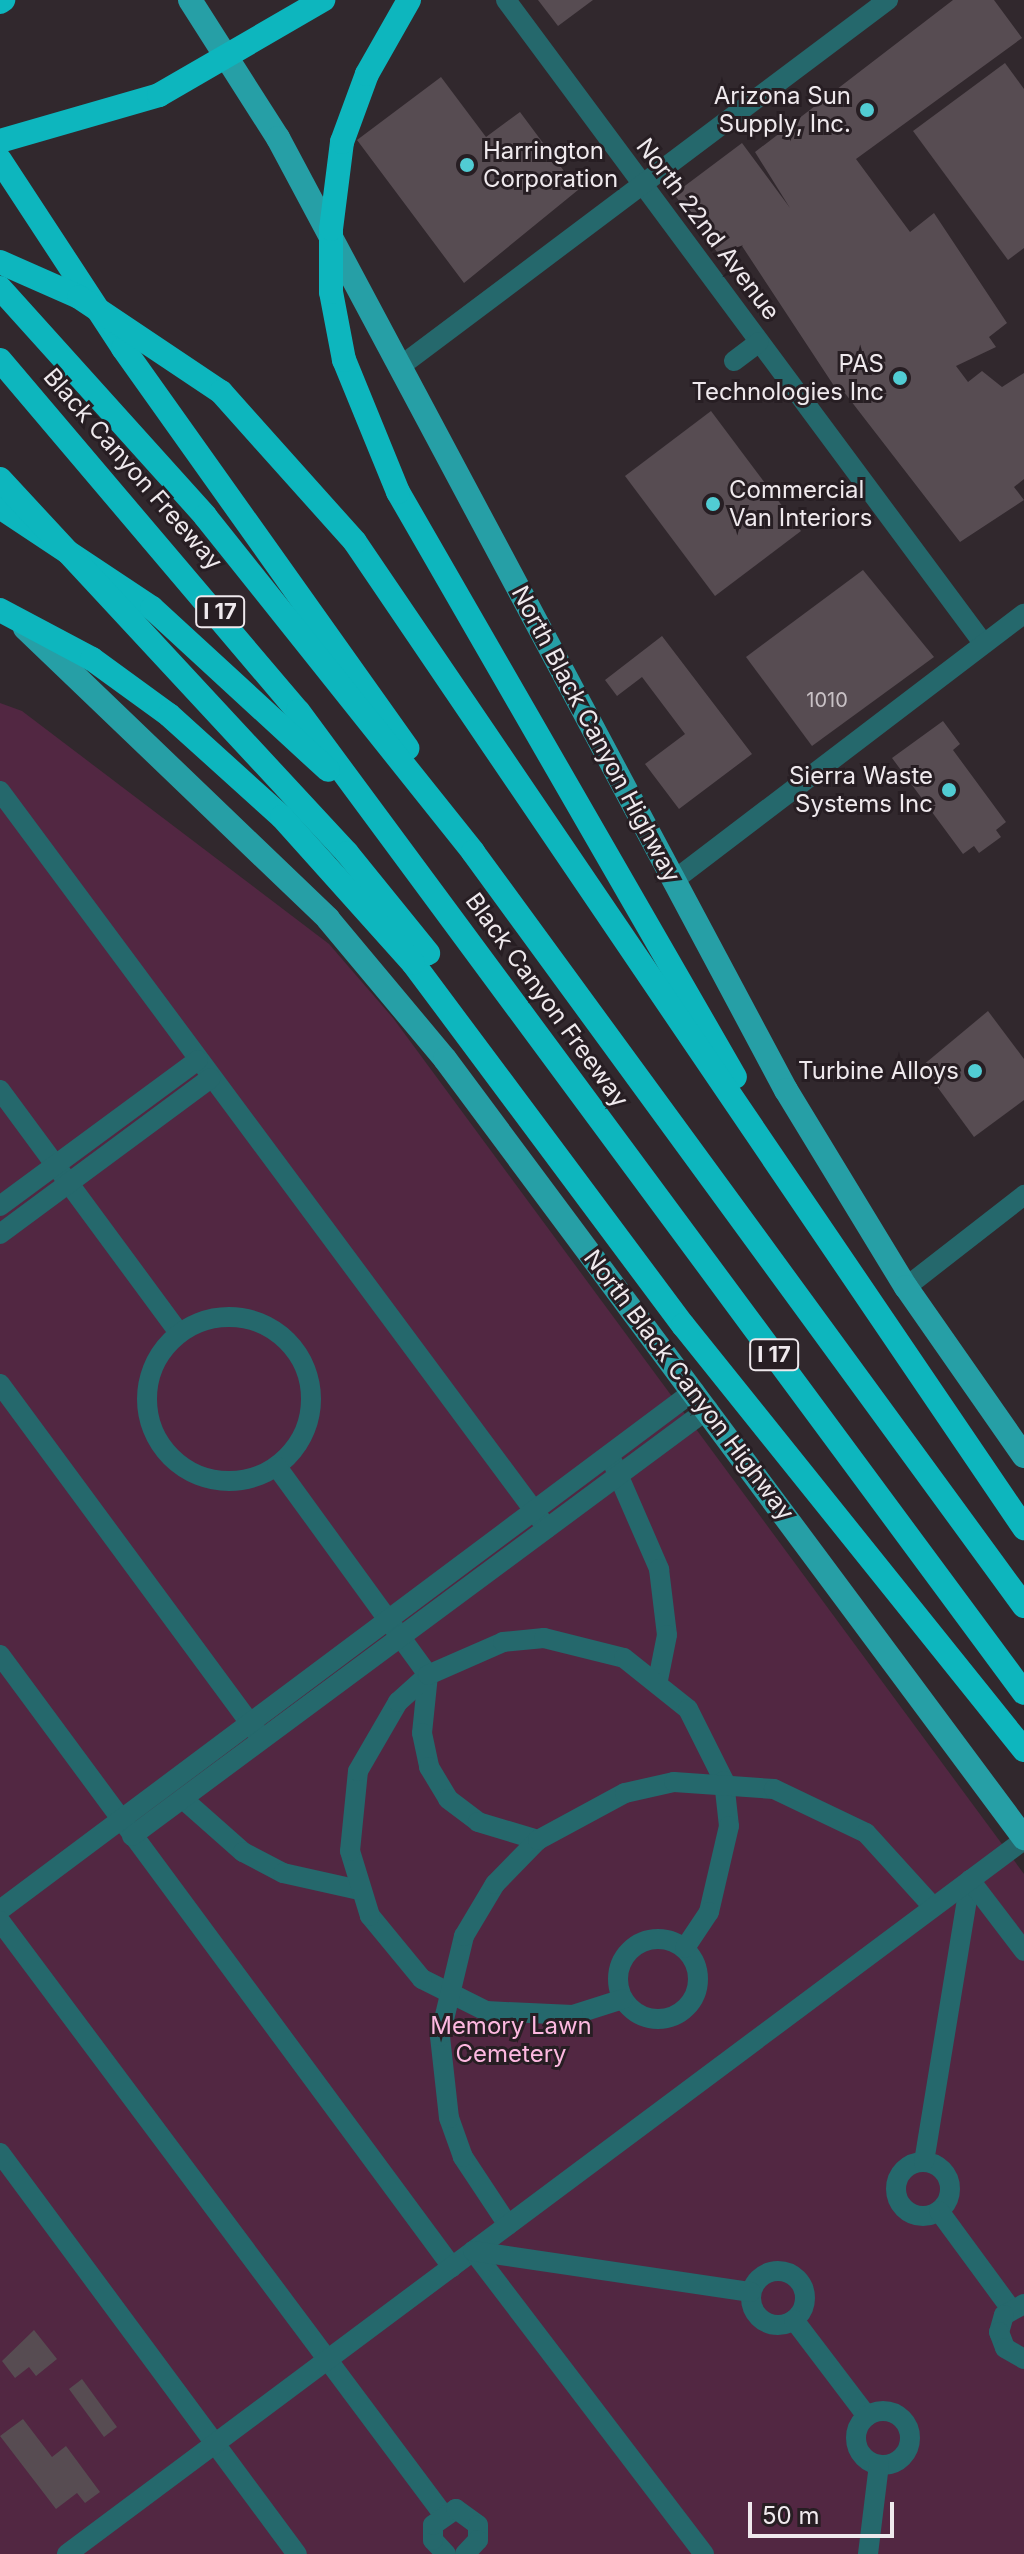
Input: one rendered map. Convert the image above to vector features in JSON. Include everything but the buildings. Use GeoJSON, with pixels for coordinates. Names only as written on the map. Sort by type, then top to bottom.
{"type":"FeatureCollection","features":[{"type":"Feature","properties":{"kind":"highway"},"geometry":{"type":"LineString","coordinates":[[0,141],[159,95],[323,0]]}},
{"type":"Feature","properties":{"kind":"highway"},"geometry":{"type":"LineString","coordinates":[[409,0],[367,74],[342,142],[331,229],[331,292],[344,360],[398,492],[727,1059],[778,1165]]}},
{"type":"Feature","properties":{"kind":"highway"},"geometry":{"type":"LineString","coordinates":[[0,160],[131,359],[379,703],[473,852]]}},
{"type":"Feature","properties":{"kind":"highway"},"geometry":{"type":"LineString","coordinates":[[0,262],[79,297],[221,392],[355,542],[1024,1528]]}},
{"type":"Feature","properties":{"kind":"highway","name":"Black Canyon Freeway"},"geometry":{"type":"LineString","coordinates":[[0,288],[205,516],[473,852],[1024,1606]]}},
{"type":"Feature","properties":{"kind":"highway","name":"Black Canyon Freeway"},"geometry":{"type":"LineString","coordinates":[[0,360],[215,607],[373,811],[1024,1693]]}},
{"type":"Feature","properties":{"kind":"highway"},"geometry":{"type":"LineString","coordinates":[[0,479],[347,853],[509,1086],[683,1325],[1024,1750]]}},
{"type":"Feature","properties":{"kind":"highway"},"geometry":{"type":"LineString","coordinates":[[0,507],[152,608],[373,811]]}},
{"type":"Feature","properties":{"kind":"highway"},"geometry":{"type":"LineString","coordinates":[[0,607],[92,659],[169,715],[282,817],[420,958]]}},
{"type":"Feature","properties":{"kind":"main road","name":"North Black Canyon Highway"},"geometry":{"type":"LineString","coordinates":[[190,0],[247,85],[402,365],[786,1090],[906,1287],[1024,1456]]}},
{"type":"Feature","properties":{"kind":"main road","name":"North Black Canyon Highway"},"geometry":{"type":"LineString","coordinates":[[0,607],[328,919],[445,1059],[1024,1839]]}},
{"type":"Feature","properties":{"kind":"street","name":"North 22nd Avenue"},"geometry":{"type":"LineString","coordinates":[[506,0],[983,643]]}},
{"type":"Feature","properties":{"kind":"street"},"geometry":{"type":"LineString","coordinates":[[402,365],[888,0]]}},
{"type":"Feature","properties":{"kind":"street"},"geometry":{"type":"LineString","coordinates":[[734,361],[759,342]]}},
{"type":"Feature","properties":{"kind":"street"},"geometry":{"type":"LineString","coordinates":[[673,881],[1024,614]]}},
{"type":"Feature","properties":{"kind":"street"},"geometry":{"type":"LineString","coordinates":[[0,791],[547,1528]]}},
{"type":"Feature","properties":{"kind":"street"},"geometry":{"type":"LineString","coordinates":[[0,1206],[198,1060]]}},
{"type":"Feature","properties":{"kind":"street"},"geometry":{"type":"LineString","coordinates":[[0,1234],[211,1078]]}},
{"type":"Feature","properties":{"kind":"street"},"geometry":{"type":"LineString","coordinates":[[0,1090],[179,1333]]}},
{"type":"Feature","properties":{"kind":"street"},"geometry":{"type":"LineString","coordinates":[[906,1287],[1024,1195]]}},
{"type":"Feature","properties":{"kind":"street"},"geometry":{"type":"LineString","coordinates":[[241,1318],[277,1332],[296,1350],[312,1399],[302,1437],[277,1467],[223,1482],[172,1460],[155,1437],[148,1395],[160,1355],[179,1333],[203,1321],[241,1318]]}},
{"type":"Feature","properties":{"kind":"street"},"geometry":{"type":"LineString","coordinates":[[0,1384],[256,1732]]}},
{"type":"Feature","properties":{"kind":"street"},"geometry":{"type":"LineString","coordinates":[[126,1828],[183,1799],[256,1732],[388,1620],[534,1510],[608,1456],[701,1400]]}},
{"type":"Feature","properties":{"kind":"street"},"geometry":{"type":"LineString","coordinates":[[0,1910],[126,1828],[256,1732],[401,1637],[621,1474],[701,1400]]}},
{"type":"Feature","properties":{"kind":"street"},"geometry":{"type":"LineString","coordinates":[[608,1456],[621,1474],[659,1569],[667,1635],[658,1680]]}},
{"type":"Feature","properties":{"kind":"street"},"geometry":{"type":"LineString","coordinates":[[277,1467],[428,1675],[422,1733],[429,1767],[448,1799],[478,1822],[538,1840]]}},
{"type":"Feature","properties":{"kind":"street"},"geometry":{"type":"LineString","coordinates":[[623,1999],[573,2015],[529,2018],[445,1994],[384,1939],[359,1890],[350,1851],[358,1771],[398,1702],[428,1675],[503,1642],[544,1638],[611,1653],[658,1680],[688,1709],[724,1781],[724,1870],[685,1948]]}},
{"type":"Feature","properties":{"kind":"street"},"geometry":{"type":"LineString","coordinates":[[0,1655],[452,2267]]}},
{"type":"Feature","properties":{"kind":"street"},"geometry":{"type":"LineString","coordinates":[[508,2225],[483,2194],[449,2118],[441,2077],[445,1994],[464,1936],[495,1884],[538,1840],[625,1793],[724,1781],[822,1806],[894,1858],[933,1907]]}},
{"type":"Feature","properties":{"kind":"street"},"geometry":{"type":"LineString","coordinates":[[183,1799],[207,1826],[256,1859],[330,1888],[359,1890]]}},
{"type":"Feature","properties":{"kind":"street"},"geometry":{"type":"LineString","coordinates":[[71,2553],[1024,1839]]}},
{"type":"Feature","properties":{"kind":"street"},"geometry":{"type":"LineString","coordinates":[[970,1880],[1024,1951]]}},
{"type":"Feature","properties":{"kind":"street"},"geometry":{"type":"LineString","coordinates":[[924,2162],[970,1880]]}},
{"type":"Feature","properties":{"kind":"street"},"geometry":{"type":"LineString","coordinates":[[0,1921],[442,2513]]}},
{"type":"Feature","properties":{"kind":"street"},"geometry":{"type":"LineString","coordinates":[[664,1939],[685,1948],[698,1970],[689,2006],[654,2019],[623,1999],[618,1977],[632,1948],[664,1939]]}},
{"type":"Feature","properties":{"kind":"street"},"geometry":{"type":"LineString","coordinates":[[0,2153],[297,2554]]}},
{"type":"Feature","properties":{"kind":"street"},"geometry":{"type":"LineString","coordinates":[[924,2162],[941,2169],[950,2185],[939,2211],[915,2215],[896,2198],[901,2173],[924,2162]]}},
{"type":"Feature","properties":{"kind":"street"},"geometry":{"type":"LineString","coordinates":[[939,2211],[1017,2307],[1000,2340],[1024,2359]]}},
{"type":"Feature","properties":{"kind":"street"},"geometry":{"type":"LineString","coordinates":[[473,2251],[751,2292]]}},
{"type":"Feature","properties":{"kind":"street"},"geometry":{"type":"LineString","coordinates":[[473,2251],[704,2554]]}},
{"type":"Feature","properties":{"kind":"street"},"geometry":{"type":"LineString","coordinates":[[751,2292],[761,2276],[788,2273],[805,2295],[794,2320]]}},
{"type":"Feature","properties":{"kind":"street"},"geometry":{"type":"LineString","coordinates":[[751,2292],[763,2321],[794,2320]]}},
{"type":"Feature","properties":{"kind":"street"},"geometry":{"type":"LineString","coordinates":[[794,2320],[867,2416]]}},
{"type":"Feature","properties":{"kind":"street"},"geometry":{"type":"LineString","coordinates":[[892,2412],[909,2431],[903,2456],[879,2465],[857,2449],[856,2431],[867,2416],[892,2412]]}},
{"type":"Feature","properties":{"kind":"street"},"geometry":{"type":"LineString","coordinates":[[868,2554],[879,2465]]}},
{"type":"Feature","properties":{"kind":"street"},"geometry":{"type":"LineString","coordinates":[[442,2513],[464,2510],[475,2519],[478,2540],[465,2554]]}},
{"type":"Feature","properties":{"kind":"street"},"geometry":{"type":"LineString","coordinates":[[442,2513],[432,2533],[446,2554]]}},
{"type":"Feature","properties":{"kind":"green space","name":"Memory Lawn Cemetery"},"geometry":{"type":"Polygon","coordinates":[[[0,703],[22,711],[329,944],[393,1018],[1024,1874],[1024,2554],[0,2554],[0,703]]]}},
{"type":"Feature","properties":{"kind":"place","name":"Arizona Sun Supply, Inc."},"geometry":{"type":"Point","coordinates":[867,110]}},
{"type":"Feature","properties":{"kind":"place","name":"Harrington Corporation"},"geometry":{"type":"Point","coordinates":[467,165]}},
{"type":"Feature","properties":{"kind":"place","name":"PAS Technologies Inc"},"geometry":{"type":"Point","coordinates":[900,378]}},
{"type":"Feature","properties":{"kind":"place","name":"Commercial Van Interiors"},"geometry":{"type":"Point","coordinates":[713,504]}},
{"type":"Feature","properties":{"kind":"place","name":"Sierra Waste Systems Inc"},"geometry":{"type":"Point","coordinates":[949,790]}},
{"type":"Feature","properties":{"kind":"place","name":"Turbine Alloys"},"geometry":{"type":"Point","coordinates":[975,1071]}}]}
